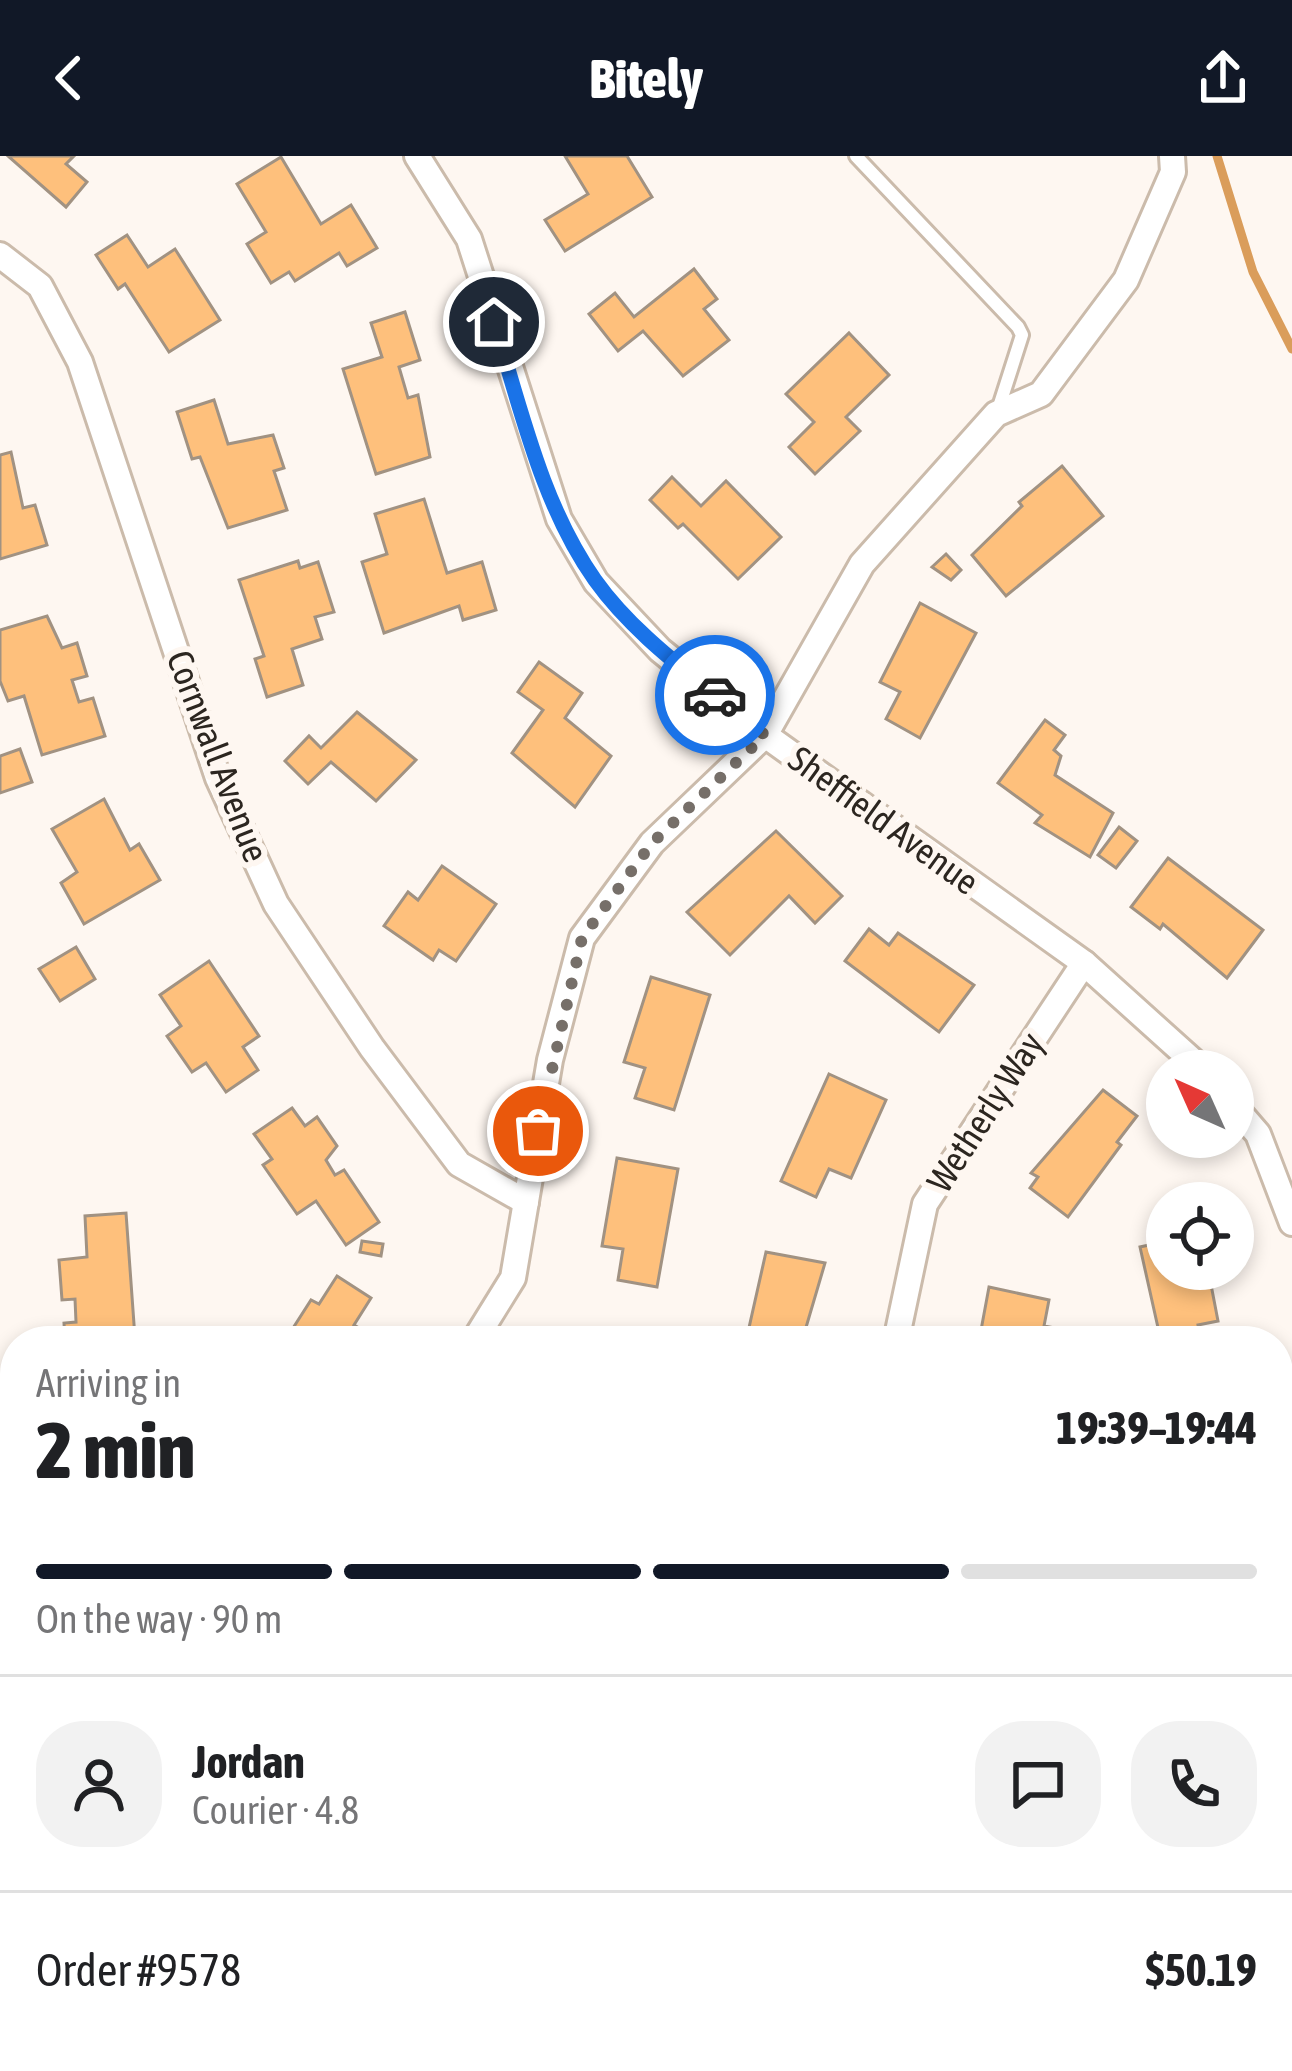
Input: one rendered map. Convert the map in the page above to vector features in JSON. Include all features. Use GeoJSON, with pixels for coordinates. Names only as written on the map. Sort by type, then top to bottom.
{"type":"FeatureCollection","features":[{"type":"Feature","properties":{"kind":"street","name":"Sheffield Avenue"},"geometry":{"type":"LineString","coordinates":[[417,156],[469,239],[559,519],[596,582],[660,650],[765,735],[1084,964],[1180,1050]]}},
{"type":"Feature","properties":{"kind":"street"},"geometry":{"type":"LineString","coordinates":[[483,1326],[513,1278],[550,1060],[582,938],[652,843],[765,735],[862,564],[997,414],[1041,394],[1126,280],[1172,172],[1172,156]]}},
{"type":"Feature","properties":{"kind":"street","name":"Cornwall Avenue"},"geometry":{"type":"LineString","coordinates":[[0,255],[40,286],[80,362],[218,778],[276,904],[372,1048],[459,1164],[526,1202]]}},
{"type":"Feature","properties":{"kind":"street","name":"Wetherly Way"},"geometry":{"type":"LineString","coordinates":[[899,1326],[925,1204],[1084,964]]}},
{"type":"Feature","properties":{"kind":"street"},"geometry":{"type":"LineString","coordinates":[[1254,1129],[1292,1223]]}},
{"type":"Feature","properties":{"kind":"lane"},"geometry":{"type":"LineString","coordinates":[[856,156],[1022,334],[997,414]]}},
{"type":"Feature","properties":{"kind":"building"},"geometry":{"type":"Polygon","coordinates":[[[8,156],[74,156],[66,164],[87,182],[66,207],[8,156]]]}},
{"type":"Feature","properties":{"kind":"building"},"geometry":{"type":"Polygon","coordinates":[[[565,156],[627,156],[652,197],[565,251],[545,220],[588,194],[565,156]]]}},
{"type":"Feature","properties":{"kind":"building"},"geometry":{"type":"Polygon","coordinates":[[[281,157],[321,224],[351,205],[377,248],[347,266],[339,253],[295,281],[289,272],[271,283],[247,244],[266,232],[237,184],[281,157]]]}},
{"type":"Feature","properties":{"kind":"building"},"geometry":{"type":"Polygon","coordinates":[[[127,235],[148,267],[175,249],[220,320],[169,352],[125,284],[118,289],[96,255],[127,235]]]}},
{"type":"Feature","properties":{"kind":"building"},"geometry":{"type":"Polygon","coordinates":[[[694,269],[717,299],[704,309],[729,340],[683,376],[643,331],[618,351],[589,314],[615,293],[634,317],[694,269]]]}},
{"type":"Feature","properties":{"kind":"building"},"geometry":{"type":"Polygon","coordinates":[[[405,312],[420,360],[399,367],[408,398],[418,395],[430,457],[376,474],[343,369],[382,357],[371,323],[405,312]]]}},
{"type":"Feature","properties":{"kind":"building"},"geometry":{"type":"Polygon","coordinates":[[[849,333],[889,375],[846,417],[860,431],[815,474],[789,447],[814,422],[786,394],[849,333]]]}},
{"type":"Feature","properties":{"kind":"building"},"geometry":{"type":"Polygon","coordinates":[[[214,400],[228,444],[273,435],[284,468],[274,471],[287,510],[228,528],[200,457],[192,459],[177,412],[214,400]]]}},
{"type":"Feature","properties":{"kind":"building"},"geometry":{"type":"Polygon","coordinates":[[[11,452],[23,508],[35,505],[47,545],[0,559],[0,455],[11,452]]]}},
{"type":"Feature","properties":{"kind":"building"},"geometry":{"type":"Polygon","coordinates":[[[1062,466],[1103,516],[1006,596],[972,555],[1022,506],[1019,502],[1062,466]]]}},
{"type":"Feature","properties":{"kind":"building"},"geometry":{"type":"Polygon","coordinates":[[[672,477],[701,506],[726,481],[781,537],[738,579],[683,524],[678,528],[650,500],[672,477]]]}},
{"type":"Feature","properties":{"kind":"building"},"geometry":{"type":"Polygon","coordinates":[[[424,499],[447,573],[482,562],[496,610],[463,620],[459,606],[384,633],[362,562],[387,554],[375,514],[424,499]]]}},
{"type":"Feature","properties":{"kind":"building"},"geometry":{"type":"Polygon","coordinates":[[[946,554],[961,570],[951,580],[932,567],[946,554]]]}},
{"type":"Feature","properties":{"kind":"building"},"geometry":{"type":"Polygon","coordinates":[[[298,561],[300,568],[318,562],[334,612],[315,617],[322,639],[292,649],[303,685],[267,697],[255,659],[264,656],[239,580],[298,561]]]}},
{"type":"Feature","properties":{"kind":"building"},"geometry":{"type":"Polygon","coordinates":[[[920,603],[976,633],[920,738],[886,719],[900,692],[880,682],[920,603]]]}},
{"type":"Feature","properties":{"kind":"building"},"geometry":{"type":"Polygon","coordinates":[[[47,616],[62,648],[77,643],[87,676],[72,680],[79,702],[93,698],[105,736],[42,755],[24,696],[8,701],[0,681],[0,630],[47,616]]]}},
{"type":"Feature","properties":{"kind":"building"},"geometry":{"type":"Polygon","coordinates":[[[539,662],[582,693],[565,718],[611,756],[575,807],[512,753],[543,710],[518,692],[539,662]]]}},
{"type":"Feature","properties":{"kind":"building"},"geometry":{"type":"Polygon","coordinates":[[[357,712],[416,760],[376,801],[331,762],[308,784],[285,761],[309,736],[321,748],[357,712]]]}},
{"type":"Feature","properties":{"kind":"building"},"geometry":{"type":"Polygon","coordinates":[[[1045,720],[1065,735],[1054,750],[1061,756],[1055,775],[1113,813],[1090,857],[1035,823],[1042,815],[998,783],[1045,720]]]}},
{"type":"Feature","properties":{"kind":"building"},"geometry":{"type":"Polygon","coordinates":[[[20,749],[32,782],[0,793],[0,756],[20,749]]]}},
{"type":"Feature","properties":{"kind":"building"},"geometry":{"type":"Polygon","coordinates":[[[104,799],[130,850],[139,844],[160,880],[84,924],[61,883],[77,872],[52,829],[104,799]]]}},
{"type":"Feature","properties":{"kind":"building"},"geometry":{"type":"Polygon","coordinates":[[[1119,827],[1137,841],[1116,868],[1098,855],[1119,827]]]}},
{"type":"Feature","properties":{"kind":"building"},"geometry":{"type":"Polygon","coordinates":[[[776,831],[842,896],[815,923],[789,896],[730,955],[687,912],[776,831]]]}},
{"type":"Feature","properties":{"kind":"building"},"geometry":{"type":"Polygon","coordinates":[[[1168,858],[1263,930],[1227,978],[1163,924],[1160,929],[1131,907],[1168,858]]]}},
{"type":"Feature","properties":{"kind":"building"},"geometry":{"type":"Polygon","coordinates":[[[442,866],[496,904],[456,961],[439,950],[433,960],[384,926],[408,892],[418,900],[442,866]]]}},
{"type":"Feature","properties":{"kind":"building"},"geometry":{"type":"Polygon","coordinates":[[[869,929],[889,945],[898,933],[974,985],[939,1032],[845,961],[869,929]]]}},
{"type":"Feature","properties":{"kind":"building"},"geometry":{"type":"Polygon","coordinates":[[[76,947],[95,979],[60,1001],[39,969],[76,947]]]}},
{"type":"Feature","properties":{"kind":"building"},"geometry":{"type":"Polygon","coordinates":[[[209,961],[259,1036],[243,1047],[258,1070],[226,1092],[206,1063],[192,1072],[167,1036],[181,1026],[160,995],[209,961]]]}},
{"type":"Feature","properties":{"kind":"building"},"geometry":{"type":"Polygon","coordinates":[[[651,977],[710,995],[674,1110],[635,1098],[645,1068],[624,1062],[651,977]]]}},
{"type":"Feature","properties":{"kind":"building"},"geometry":{"type":"Polygon","coordinates":[[[829,1074],[886,1100],[851,1178],[829,1169],[816,1197],[781,1181],[829,1074]]]}},
{"type":"Feature","properties":{"kind":"building"},"geometry":{"type":"Polygon","coordinates":[[[1103,1090],[1137,1116],[1068,1217],[1030,1188],[1038,1177],[1031,1173],[1103,1090]]]}},
{"type":"Feature","properties":{"kind":"building"},"geometry":{"type":"Polygon","coordinates":[[[292,1108],[305,1126],[317,1117],[337,1146],[326,1160],[335,1175],[344,1170],[379,1222],[346,1245],[316,1201],[297,1214],[263,1165],[272,1159],[254,1134],[292,1108]]]}},
{"type":"Feature","properties":{"kind":"building"},"geometry":{"type":"Polygon","coordinates":[[[617,1158],[678,1169],[657,1287],[618,1280],[623,1249],[602,1246],[617,1158]]]}},
{"type":"Feature","properties":{"kind":"building"},"geometry":{"type":"Polygon","coordinates":[[[126,1213],[134,1326],[64,1326],[76,1322],[75,1299],[62,1300],[59,1260],[87,1257],[85,1216],[126,1213]]]}},
{"type":"Feature","properties":{"kind":"building"},"geometry":{"type":"Polygon","coordinates":[[[362,1241],[383,1244],[381,1256],[360,1252],[362,1241]]]}},
{"type":"Feature","properties":{"kind":"building"},"geometry":{"type":"Polygon","coordinates":[[[766,1252],[825,1263],[806,1326],[749,1326],[766,1252]]]}},
{"type":"Feature","properties":{"kind":"building"},"geometry":{"type":"Polygon","coordinates":[[[337,1276],[371,1298],[356,1326],[294,1326],[311,1300],[319,1304],[337,1276]]]}},
{"type":"Feature","properties":{"kind":"building"},"geometry":{"type":"Polygon","coordinates":[[[989,1287],[1049,1300],[1044,1326],[982,1326],[989,1287]]]}},
{"type":"Feature","properties":{"kind":"building"},"geometry":{"type":"Polygon","coordinates":[[[1150,1290],[1212,1290],[1218,1321],[1158,1326],[1150,1290]]]}},
{"type":"Feature","properties":{"kind":"waterway"},"geometry":{"type":"LineString","coordinates":[[1217,156],[1253,272],[1292,349]]}},
{"type":"Feature","properties":{"kind":"way so far"},"geometry":{"type":"LineString","coordinates":[[538,1131],[550,1060],[582,938],[652,843],[765,735],[715,695]]}},
{"type":"Feature","properties":{"kind":"route"},"geometry":{"type":"LineString","coordinates":[[494,322],[559,519],[596,582],[660,650],[715,695]]}}]}
